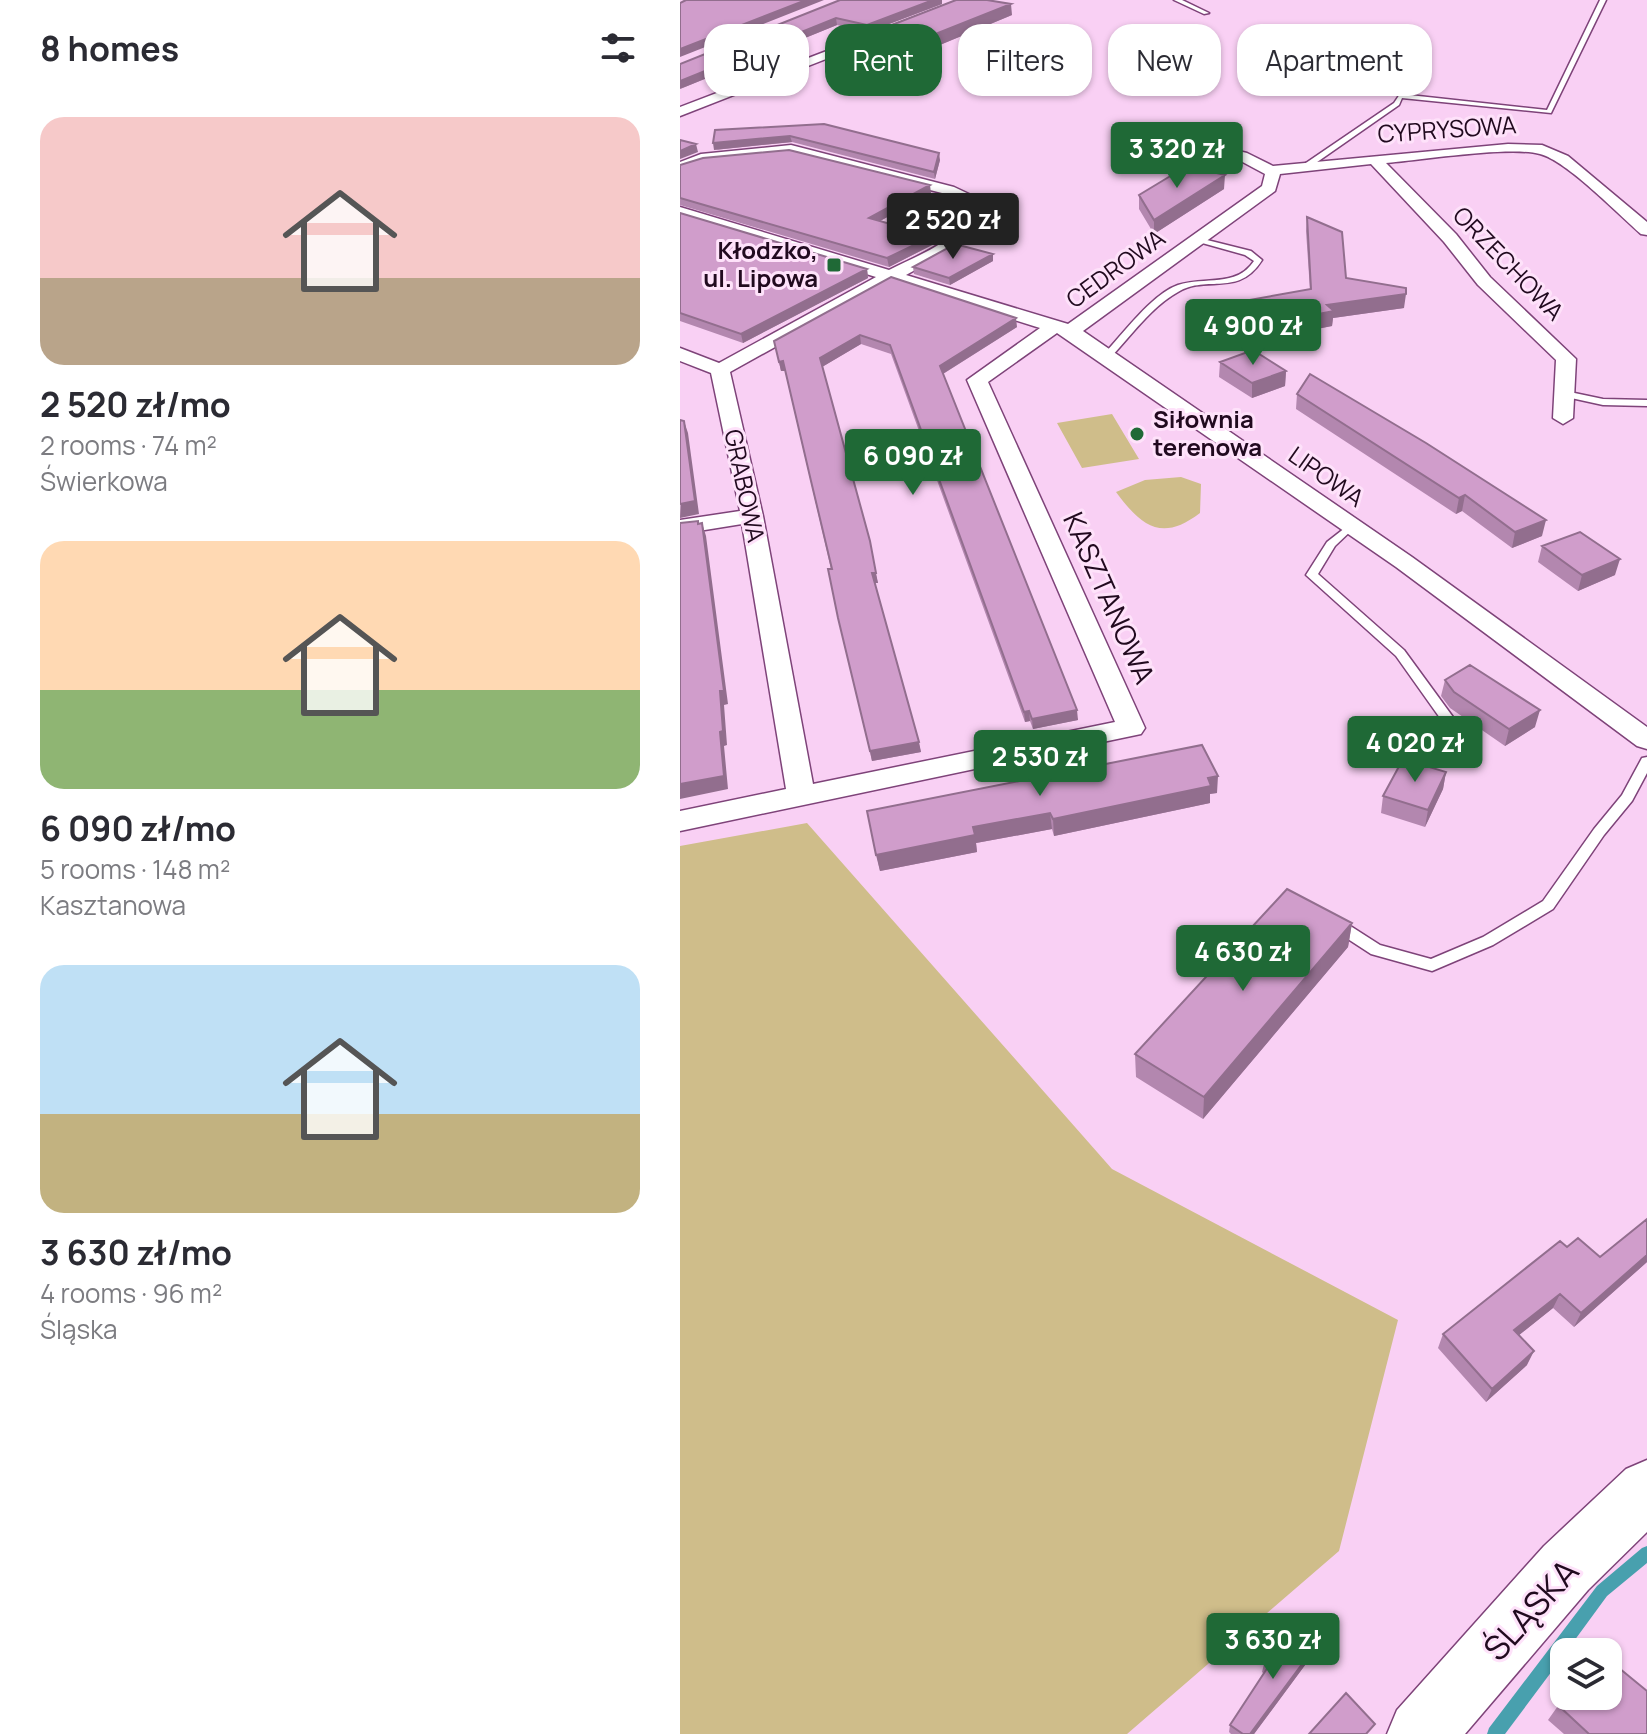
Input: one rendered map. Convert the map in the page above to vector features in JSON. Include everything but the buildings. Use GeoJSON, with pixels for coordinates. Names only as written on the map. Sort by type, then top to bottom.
{"type":"FeatureCollection","features":[{"type":"Feature","properties":{"kind":"street"},"geometry":{"type":"LineString","coordinates":[[680,112],[971,0]]}},
{"type":"Feature","properties":{"kind":"street"},"geometry":{"type":"LineString","coordinates":[[1154,135],[1242,156],[1271,171]]}},
{"type":"Feature","properties":{"kind":"street","name":"CYPRYSOWA"},"geometry":{"type":"LineString","coordinates":[[1271,171],[1307,165],[1508,148],[1542,149],[1563,159],[1647,230]]}},
{"type":"Feature","properties":{"kind":"street"},"geometry":{"type":"LineString","coordinates":[[680,167],[716,156],[791,150],[948,190],[965,198],[974,212],[970,229],[958,239],[720,370],[680,354]]}},
{"type":"Feature","properties":{"kind":"street","name":"ORZECHOWA"},"geometry":{"type":"LineString","coordinates":[[1375,160],[1450,238],[1484,281],[1566,359],[1563,418]]}},
{"type":"Feature","properties":{"kind":"street","name":"CEDROWA"},"geometry":{"type":"LineString","coordinates":[[1064,328],[1269,188],[1273,175],[1271,171]]}},
{"type":"Feature","properties":{"kind":"street","name":"LIPOWA"},"geometry":{"type":"LineString","coordinates":[[680,212],[1064,328],[1404,562],[1647,740]]}},
{"type":"Feature","properties":{"kind":"street","name":"KASZTANOWA"},"geometry":{"type":"LineString","coordinates":[[680,821],[1131,728],[977,380],[1064,328]]}},
{"type":"Feature","properties":{"kind":"street","name":"GRABOWA"},"geometry":{"type":"LineString","coordinates":[[720,370],[752,516],[801,795]]}},
{"type":"Feature","properties":{"kind":"street"},"geometry":{"type":"LineString","coordinates":[[680,527],[752,516]]}},
{"type":"Feature","properties":{"kind":"street","name":"ŚLĄSKA"},"geometry":{"type":"LineString","coordinates":[[1421,1734],[1566,1568],[1647,1490]]}},
{"type":"Feature","properties":{"kind":"lane"},"geometry":{"type":"LineString","coordinates":[[1177,0],[1206,13]]}},
{"type":"Feature","properties":{"kind":"lane"},"geometry":{"type":"LineString","coordinates":[[1307,165],[1397,104],[1400,96],[1549,112],[1603,0]]}},
{"type":"Feature","properties":{"kind":"lane"},"geometry":{"type":"LineString","coordinates":[[1107,356],[1176,288],[1242,279],[1252,273],[1258,260],[1248,253],[1198,239]]}},
{"type":"Feature","properties":{"kind":"lane"},"geometry":{"type":"LineString","coordinates":[[1565,394],[1603,402],[1647,403]]}},
{"type":"Feature","properties":{"kind":"lane"},"geometry":{"type":"LineString","coordinates":[[1350,527],[1331,544],[1312,575],[1400,653],[1472,753]]}},
{"type":"Feature","properties":{"kind":"lane"},"geometry":{"type":"LineString","coordinates":[[1325,917],[1376,950],[1432,965],[1488,941],[1548,905],[1627,798],[1647,761]]}},
{"type":"Feature","properties":{"kind":"shaded area"},"geometry":{"type":"Polygon","coordinates":[[[1112,414],[1139,459],[1082,468],[1057,423],[1112,414]]]}},
{"type":"Feature","properties":{"kind":"shaded area"},"geometry":{"type":"Polygon","coordinates":[[[1181,477],[1201,484],[1200,513],[1174,527],[1164,528],[1144,522],[1116,492],[1145,480],[1181,477]]]}},
{"type":"Feature","properties":{"kind":"shaded area"},"geometry":{"type":"Polygon","coordinates":[[[807,823],[1112,1169],[1398,1320],[1339,1551],[1127,1734],[680,1734],[680,846],[807,823]]]}},
{"type":"Feature","properties":{"kind":"waterway"},"geometry":{"type":"LineString","coordinates":[[1495,1734],[1602,1591],[1647,1553]]}},
{"type":"Feature","properties":{"kind":"place","name":"Kłodzko, ul. Lipowa"},"geometry":{"type":"Point","coordinates":[834,265]}},
{"type":"Feature","properties":{"kind":"place","name":"Siłownia terenowa"},"geometry":{"type":"Point","coordinates":[1137,434]}}]}
